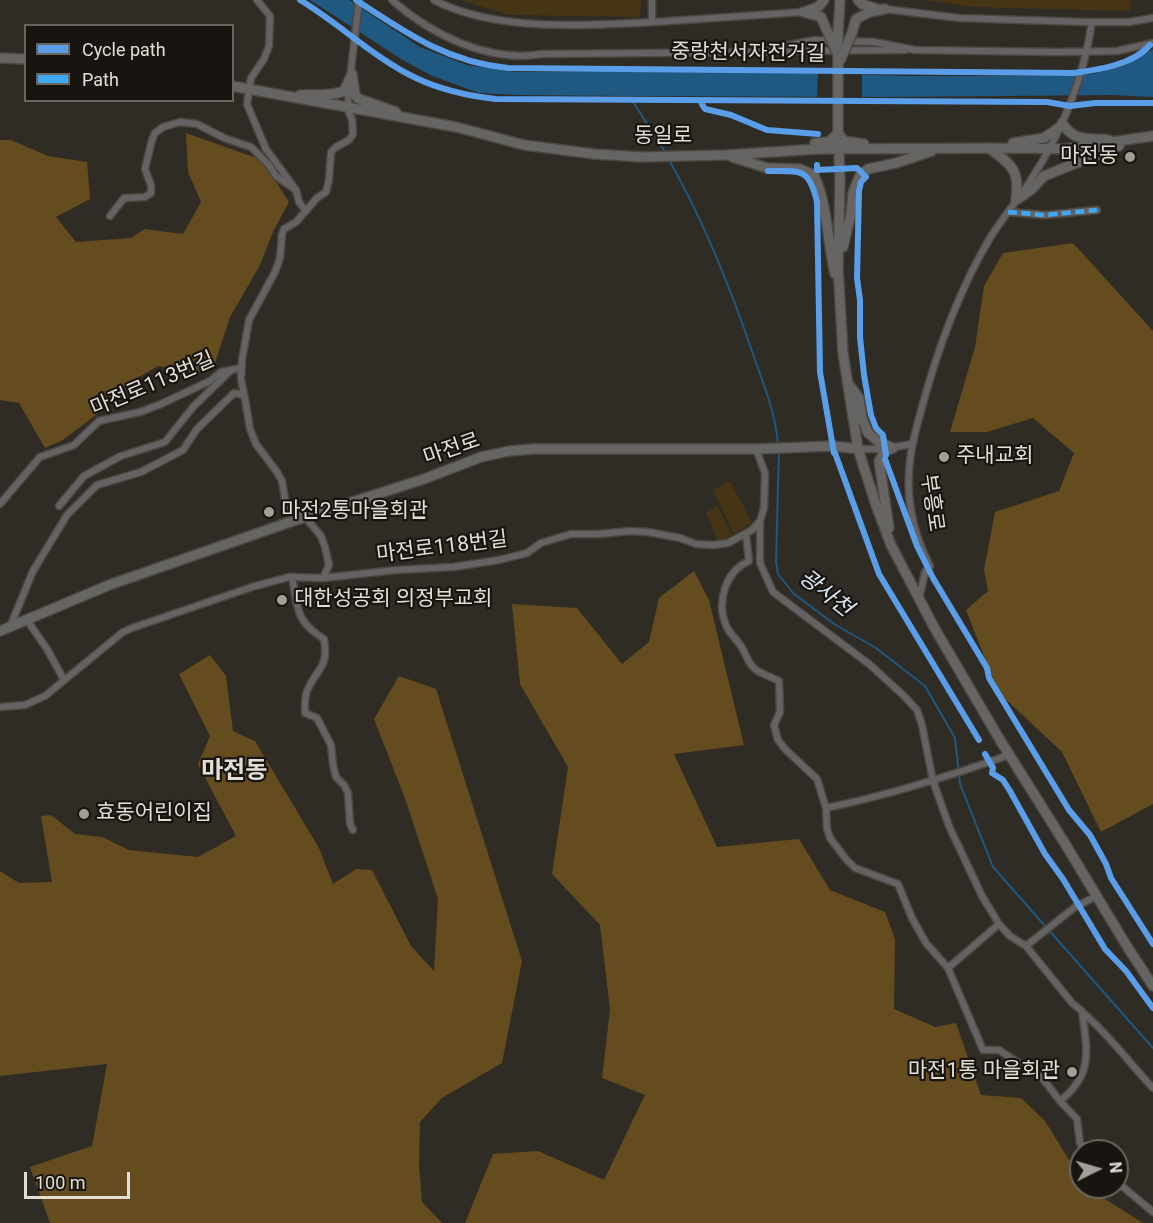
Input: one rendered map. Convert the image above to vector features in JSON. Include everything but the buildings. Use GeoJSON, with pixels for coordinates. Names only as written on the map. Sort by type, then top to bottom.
{"type":"FeatureCollection","features":[{"type":"Feature","properties":{"kind":"main road"},"geometry":{"type":"LineString","coordinates":[[803,12],[818,8],[824,0]]}},
{"type":"Feature","properties":{"kind":"main road"},"geometry":{"type":"LineString","coordinates":[[840,0],[834,34],[839,60],[839,296],[843,353],[858,449],[873,498],[891,545],[919,600],[1010,755],[1153,986]]}},
{"type":"Feature","properties":{"kind":"main road"},"geometry":{"type":"LineString","coordinates":[[858,0],[871,8],[885,9]]}},
{"type":"Feature","properties":{"kind":"main road"},"geometry":{"type":"LineString","coordinates":[[839,60],[856,19],[870,12],[885,9]]}},
{"type":"Feature","properties":{"kind":"main road"},"geometry":{"type":"LineString","coordinates":[[803,12],[821,16],[834,34]]}},
{"type":"Feature","properties":{"kind":"main road"},"geometry":{"type":"LineString","coordinates":[[0,58],[24,59]]}},
{"type":"Feature","properties":{"kind":"main road"},"geometry":{"type":"LineString","coordinates":[[234,86],[287,96],[334,95],[344,91],[352,74]]}},
{"type":"Feature","properties":{"kind":"main road"},"geometry":{"type":"LineString","coordinates":[[352,74],[355,95],[359,99],[415,119]]}},
{"type":"Feature","properties":{"kind":"main road","name":"동일로"},"geometry":{"type":"LineString","coordinates":[[287,96],[456,127],[524,145],[594,154],[641,157],[839,149],[1048,150]]}},
{"type":"Feature","properties":{"kind":"main road"},"geometry":{"type":"LineString","coordinates":[[985,148],[1044,138],[1061,125],[1075,137],[1129,141]]}},
{"type":"Feature","properties":{"kind":"main road"},"geometry":{"type":"LineString","coordinates":[[838,130],[844,141],[908,148]]}},
{"type":"Feature","properties":{"kind":"main road"},"geometry":{"type":"LineString","coordinates":[[762,153],[796,144],[829,142],[838,130]]}},
{"type":"Feature","properties":{"kind":"main road"},"geometry":{"type":"LineString","coordinates":[[1048,150],[1153,136]]}},
{"type":"Feature","properties":{"kind":"main road"},"geometry":{"type":"LineString","coordinates":[[1016,200],[1032,189],[1044,176],[1129,141]]}},
{"type":"Feature","properties":{"kind":"main road"},"geometry":{"type":"LineString","coordinates":[[985,148],[1008,162],[1016,171],[1018,187],[1016,200]]}},
{"type":"Feature","properties":{"kind":"main road"},"geometry":{"type":"LineString","coordinates":[[839,252],[844,246],[853,193],[860,175],[868,169],[896,163],[937,149]]}},
{"type":"Feature","properties":{"kind":"main road"},"geometry":{"type":"LineString","coordinates":[[726,155],[767,168],[800,169],[814,175],[822,194],[828,246],[839,296]]}},
{"type":"Feature","properties":{"kind":"main road"},"geometry":{"type":"LineString","coordinates":[[848,384],[859,398],[862,417],[868,433],[880,443],[893,448]]}},
{"type":"Feature","properties":{"kind":"main road","name":"마전로"},"geometry":{"type":"LineString","coordinates":[[0,631],[109,585],[424,479],[481,457],[509,451],[545,448],[760,449],[822,446],[858,449]]}},
{"type":"Feature","properties":{"kind":"main road"},"geometry":{"type":"LineString","coordinates":[[891,545],[879,461],[885,451],[893,448]]}},
{"type":"Feature","properties":{"kind":"street"},"geometry":{"type":"LineString","coordinates":[[257,0],[270,16],[269,46],[264,59],[251,78],[247,104],[266,149],[296,189],[299,202],[306,211]]}},
{"type":"Feature","properties":{"kind":"street"},"geometry":{"type":"LineString","coordinates":[[323,578],[328,565],[321,536],[305,518],[291,513],[283,496],[282,481],[256,444],[250,429],[242,368],[246,331],[280,258],[284,229],[296,222],[316,198],[326,192],[331,152],[349,140],[353,134],[348,96],[359,0]]}},
{"type":"Feature","properties":{"kind":"street"},"geometry":{"type":"LineString","coordinates":[[392,0],[408,14],[441,35],[476,49],[523,57],[542,54],[769,51],[1088,52],[1117,51],[1153,44]]}},
{"type":"Feature","properties":{"kind":"street"},"geometry":{"type":"LineString","coordinates":[[434,0],[450,4],[482,18],[508,22],[626,24],[803,12]]}},
{"type":"Feature","properties":{"kind":"street"},"geometry":{"type":"LineString","coordinates":[[652,0],[652,22]]}},
{"type":"Feature","properties":{"kind":"street"},"geometry":{"type":"LineString","coordinates":[[885,9],[959,18],[1092,22],[1130,22],[1153,18]]}},
{"type":"Feature","properties":{"kind":"street","name":"부흥로"},"geometry":{"type":"LineString","coordinates":[[919,600],[925,572],[930,566],[914,531],[909,475],[912,444],[929,381],[961,293],[990,238],[1031,179],[1061,125],[1088,52],[1092,22]]}},
{"type":"Feature","properties":{"kind":"street"},"geometry":{"type":"LineString","coordinates":[[769,51],[815,40],[874,42],[915,50]]}},
{"type":"Feature","properties":{"kind":"street"},"geometry":{"type":"LineString","coordinates":[[110,216],[124,198],[146,197],[151,193],[151,185],[145,169],[152,140],[155,133],[163,128],[180,123],[197,124],[224,138],[251,147],[269,165],[276,176],[296,189]]}},
{"type":"Feature","properties":{"kind":"street"},"geometry":{"type":"LineString","coordinates":[[1008,212],[1045,215],[1097,210]]}},
{"type":"Feature","properties":{"kind":"street","name":"마전로113번길"},"geometry":{"type":"LineString","coordinates":[[0,504],[40,457],[74,445],[99,422],[140,412],[210,381],[220,372],[242,368]]}},
{"type":"Feature","properties":{"kind":"street"},"geometry":{"type":"LineString","coordinates":[[59,506],[84,476],[121,456],[165,442],[193,407],[230,370]]}},
{"type":"Feature","properties":{"kind":"street"},"geometry":{"type":"LineString","coordinates":[[10,627],[33,571],[44,552],[67,515],[97,485],[141,472],[183,450],[197,429],[222,403],[234,393],[244,395]]}},
{"type":"Feature","properties":{"kind":"street","name":"마전로"},"geometry":{"type":"LineString","coordinates":[[858,449],[893,448],[912,444]]}},
{"type":"Feature","properties":{"kind":"street"},"geometry":{"type":"LineString","coordinates":[[760,449],[765,478],[764,508],[760,520],[760,563],[773,592],[869,664],[917,710],[949,826],[972,878],[999,924],[1010,936],[1026,946],[1072,1003],[1099,1026],[1153,1088]]}},
{"type":"Feature","properties":{"kind":"street","name":"마전로118번길"},"geometry":{"type":"LineString","coordinates":[[0,707],[25,705],[45,696],[123,632],[252,587],[292,577],[323,578],[406,569],[453,567],[499,560],[528,553],[541,543],[571,534],[648,532],[680,538],[696,544],[713,545],[728,543],[746,534],[760,520]]}},
{"type":"Feature","properties":{"kind":"street"},"geometry":{"type":"LineString","coordinates":[[746,534],[749,561],[740,565],[730,575],[721,607],[726,627],[741,646],[753,668],[779,681],[780,712],[774,725],[778,741],[817,779],[826,808],[827,829],[836,845],[855,868],[898,884],[912,918],[926,943],[948,968],[983,1050],[999,1050],[1043,1079],[1077,1119],[1080,1139]]}},
{"type":"Feature","properties":{"kind":"street"},"geometry":{"type":"LineString","coordinates":[[292,577],[301,620],[324,639],[325,646],[322,666],[306,694],[304,713],[317,718],[331,745],[334,770],[348,793],[350,827],[353,830]]}},
{"type":"Feature","properties":{"kind":"street"},"geometry":{"type":"LineString","coordinates":[[27,620],[47,649],[64,680]]}},
{"type":"Feature","properties":{"kind":"street"},"geometry":{"type":"LineString","coordinates":[[826,808],[866,800],[1010,755]]}},
{"type":"Feature","properties":{"kind":"street"},"geometry":{"type":"LineString","coordinates":[[1026,946],[1076,907],[1097,896]]}},
{"type":"Feature","properties":{"kind":"street"},"geometry":{"type":"LineString","coordinates":[[948,968],[999,924]]}},
{"type":"Feature","properties":{"kind":"street"},"geometry":{"type":"LineString","coordinates":[[1060,1101],[1076,1087],[1083,1075],[1088,1056],[1082,1011]]}},
{"type":"Feature","properties":{"kind":"street"},"geometry":{"type":"LineString","coordinates":[[1129,1192],[1153,1212]]}},
{"type":"Feature","properties":{"kind":"shaded area"},"geometry":{"type":"Polygon","coordinates":[[[460,0],[641,0],[640,17],[510,15],[460,0]]]}},
{"type":"Feature","properties":{"kind":"shaded area"},"geometry":{"type":"Polygon","coordinates":[[[925,0],[1131,0],[1130,11],[973,7],[925,0]]]}},
{"type":"Feature","properties":{"kind":"shaded area"},"geometry":{"type":"Polygon","coordinates":[[[186,133],[262,160],[289,202],[273,232],[259,267],[230,317],[214,366],[194,372],[158,366],[115,391],[100,412],[63,440],[45,448],[19,403],[0,400],[0,140],[11,140],[48,156],[87,162],[90,199],[56,217],[76,242],[131,238],[145,229],[183,234],[201,202],[188,172],[186,133]]]}},
{"type":"Feature","properties":{"kind":"shaded area"},"geometry":{"type":"Polygon","coordinates":[[[1073,243],[1153,331],[1153,804],[1101,832],[1062,752],[998,692],[966,610],[988,591],[984,570],[995,512],[1059,491],[1074,453],[1033,418],[987,432],[950,432],[975,347],[984,286],[1003,253],[1073,243]]]}},
{"type":"Feature","properties":{"kind":"shaded area"},"geometry":{"type":"Polygon","coordinates":[[[730,481],[752,522],[734,534],[713,490],[730,481]]]}},
{"type":"Feature","properties":{"kind":"shaded area"},"geometry":{"type":"Polygon","coordinates":[[[717,505],[732,535],[718,542],[706,513],[717,505]]]}},
{"type":"Feature","properties":{"kind":"shaded area"},"geometry":{"type":"Polygon","coordinates":[[[694,571],[709,600],[744,745],[674,754],[717,847],[799,839],[830,890],[885,912],[895,939],[894,1009],[935,1027],[956,1023],[981,1095],[1021,1098],[1045,1121],[1069,1160],[1069,1199],[1105,1199],[1143,1223],[465,1223],[493,1154],[538,1151],[604,1180],[645,1095],[602,1078],[610,1010],[600,925],[552,874],[568,767],[520,684],[512,604],[577,608],[622,664],[649,642],[659,598],[694,571]]]}},
{"type":"Feature","properties":{"kind":"shaded area"},"geometry":{"type":"Polygon","coordinates":[[[210,655],[226,676],[233,731],[255,741],[319,848],[333,884],[356,869],[372,870],[411,946],[434,971],[438,899],[406,801],[374,719],[399,676],[436,689],[522,961],[502,1063],[442,1098],[420,1122],[419,1165],[422,1202],[442,1223],[50,1223],[30,1167],[92,1146],[107,1064],[0,1076],[0,871],[19,883],[52,882],[41,816],[51,815],[75,834],[102,837],[129,850],[198,857],[236,836],[198,764],[210,736],[179,674],[210,655]]]}},
{"type":"Feature","properties":{"kind":"water"},"geometry":{"type":"Polygon","coordinates":[[[310,0],[349,0],[420,47],[467,65],[515,72],[691,71],[904,76],[1066,76],[1092,74],[1125,66],[1153,49],[1153,97],[1113,95],[626,96],[479,93],[432,76],[401,59],[310,0]]]}},
{"type":"Feature","properties":{"kind":"pier"},"geometry":{"type":"Polygon","coordinates":[[[818,70],[862,72],[862,100],[817,99],[818,70]]]}},
{"type":"Feature","properties":{"kind":"waterway","name":"광사천"},"geometry":{"type":"LineString","coordinates":[[628,94],[665,152]]}},
{"type":"Feature","properties":{"kind":"waterway","name":"광사천"},"geometry":{"type":"LineString","coordinates":[[669,160],[706,232],[736,306],[769,400],[778,445]]}},
{"type":"Feature","properties":{"kind":"waterway","name":"광사천"},"geometry":{"type":"LineString","coordinates":[[779,451],[776,561],[778,574],[793,593],[834,624],[876,648],[925,686],[955,738],[960,784],[993,867],[1153,1048]]}},
{"type":"Feature","properties":{"kind":"marked path"},"geometry":{"type":"LineString","coordinates":[[1008,212],[1045,215],[1097,210]]}},
{"type":"Feature","properties":{"kind":"cycle path"},"geometry":{"type":"LineString","coordinates":[[300,0],[371,51],[416,78],[455,92],[496,99],[1047,102],[1070,106],[1095,103],[1153,103]]}},
{"type":"Feature","properties":{"kind":"cycle path","name":"중랑천서자전거길"},"geometry":{"type":"LineString","coordinates":[[356,0],[392,24],[446,53],[486,65],[508,68],[1073,73],[1125,62],[1143,52],[1150,45]]}},
{"type":"Feature","properties":{"kind":"cycle path"},"geometry":{"type":"LineString","coordinates":[[700,101],[705,109],[731,115],[767,130],[818,134]]}},
{"type":"Feature","properties":{"kind":"cycle path"},"geometry":{"type":"LineString","coordinates":[[817,165],[817,170],[857,168],[866,177],[861,182],[859,191],[857,278],[860,300],[860,337],[871,415],[876,428],[883,435],[886,455]]}},
{"type":"Feature","properties":{"kind":"cycle path"},"geometry":{"type":"LineString","coordinates":[[768,171],[802,173],[810,182],[817,202],[820,372],[834,453]]}},
{"type":"Feature","properties":{"kind":"cycle path"},"geometry":{"type":"LineString","coordinates":[[835,453],[879,574],[979,740]]}},
{"type":"Feature","properties":{"kind":"cycle path"},"geometry":{"type":"LineString","coordinates":[[885,459],[917,546],[933,578],[987,668],[989,678],[1069,810],[1090,835],[1111,878],[1153,944]]}},
{"type":"Feature","properties":{"kind":"cycle path"},"geometry":{"type":"LineString","coordinates":[[985,754],[993,768],[992,773],[1003,780],[1045,854],[1063,879],[1105,949],[1126,971],[1153,1008]]}},
{"type":"Feature","properties":{"kind":"place","name":"마전동"},"geometry":{"type":"Point","coordinates":[1130,157]}},
{"type":"Feature","properties":{"kind":"place","name":"주내교회"},"geometry":{"type":"Point","coordinates":[944,457]}},
{"type":"Feature","properties":{"kind":"place","name":"마전2통마을회관"},"geometry":{"type":"Point","coordinates":[269,512]}},
{"type":"Feature","properties":{"kind":"place","name":"대한성공회 의정부교회"},"geometry":{"type":"Point","coordinates":[282,600]}},
{"type":"Feature","properties":{"kind":"place","name":"효동어린이집"},"geometry":{"type":"Point","coordinates":[84,814]}},
{"type":"Feature","properties":{"kind":"place","name":"마전1통 마을회관"},"geometry":{"type":"Point","coordinates":[1072,1072]}},
{"type":"Feature","properties":{"kind":"district","name":"마전동"},"geometry":{"type":"Point","coordinates":[234,772]}}]}
